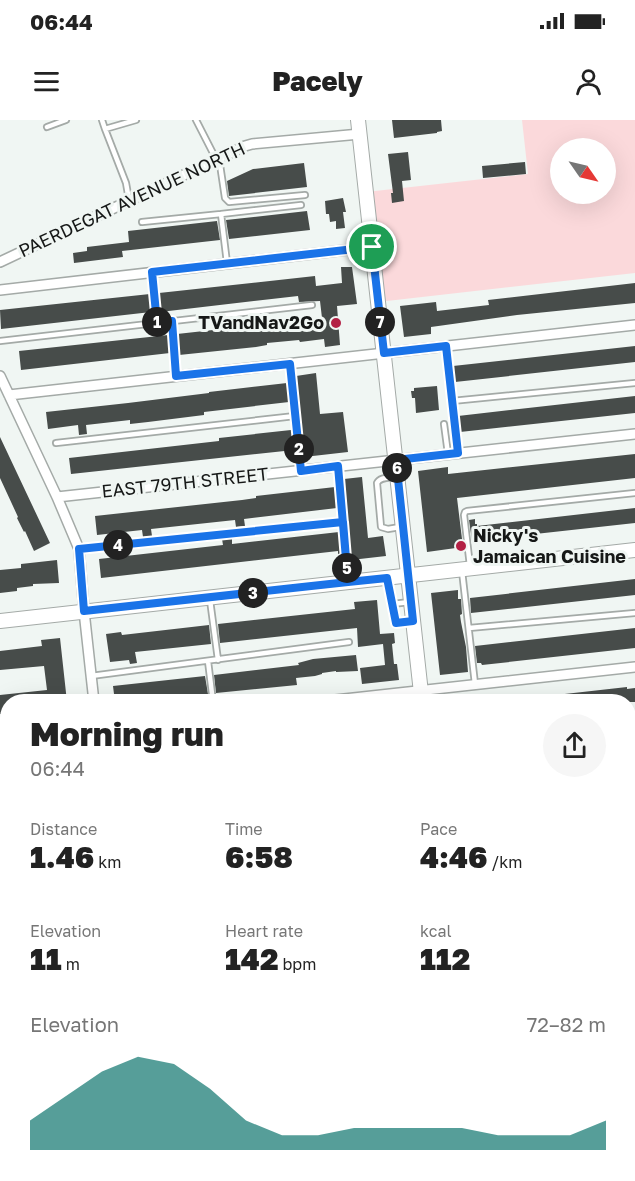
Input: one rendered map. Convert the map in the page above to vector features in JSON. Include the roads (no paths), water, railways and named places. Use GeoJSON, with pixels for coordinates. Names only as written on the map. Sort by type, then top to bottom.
{"type":"FeatureCollection","features":[{"type":"Feature","properties":{"kind":"street","name":"PAERDEGAT AVENUE NORTH"},"geometry":{"type":"LineString","coordinates":[[0,262],[244,146],[359,127]]}},
{"type":"Feature","properties":{"kind":"street"},"geometry":{"type":"LineString","coordinates":[[359,127],[422,694]]}},
{"type":"Feature","properties":{"kind":"street"},"geometry":{"type":"LineString","coordinates":[[0,290],[372,247]]}},
{"type":"Feature","properties":{"kind":"street"},"geometry":{"type":"LineString","coordinates":[[9,395],[635,325]]}},
{"type":"Feature","properties":{"kind":"street"},"geometry":{"type":"LineString","coordinates":[[0,376],[79,549],[93,694]]}},
{"type":"Feature","properties":{"kind":"street","name":"EAST 79TH STREET"},"geometry":{"type":"LineString","coordinates":[[57,497],[635,434]]}},
{"type":"Feature","properties":{"kind":"street"},"geometry":{"type":"LineString","coordinates":[[0,621],[635,550]]}},
{"type":"Feature","properties":{"kind":"street"},"geometry":{"type":"LineString","coordinates":[[431,694],[475,684],[635,667]]}},
{"type":"Feature","properties":{"kind":"lane"},"geometry":{"type":"LineString","coordinates":[[47,127],[66,120]]}},
{"type":"Feature","properties":{"kind":"lane"},"geometry":{"type":"LineString","coordinates":[[102,120],[126,183],[129,200]]}},
{"type":"Feature","properties":{"kind":"lane"},"geometry":{"type":"LineString","coordinates":[[105,129],[136,120]]}},
{"type":"Feature","properties":{"kind":"lane"},"geometry":{"type":"LineString","coordinates":[[196,120],[217,159],[225,198],[229,202],[305,195]]}},
{"type":"Feature","properties":{"kind":"lane"},"geometry":{"type":"LineString","coordinates":[[142,222],[301,205]]}},
{"type":"Feature","properties":{"kind":"lane"},"geometry":{"type":"LineString","coordinates":[[221,214],[227,263]]}},
{"type":"Feature","properties":{"kind":"lane"},"geometry":{"type":"LineString","coordinates":[[152,272],[157,323]]}},
{"type":"Feature","properties":{"kind":"lane"},"geometry":{"type":"LineString","coordinates":[[0,341],[312,305]]}},
{"type":"Feature","properties":{"kind":"lane"},"geometry":{"type":"LineString","coordinates":[[172,321],[176,376]]}},
{"type":"Feature","properties":{"kind":"lane"},"geometry":{"type":"LineString","coordinates":[[446,346],[452,400],[453,454]]}},
{"type":"Feature","properties":{"kind":"lane"},"geometry":{"type":"LineString","coordinates":[[290,364],[301,471]]}},
{"type":"Feature","properties":{"kind":"lane"},"geometry":{"type":"LineString","coordinates":[[452,400],[635,383]]}},
{"type":"Feature","properties":{"kind":"lane"},"geometry":{"type":"LineString","coordinates":[[56,443],[295,416]]}},
{"type":"Feature","properties":{"kind":"lane"},"geometry":{"type":"LineString","coordinates":[[444,424],[453,454]]}},
{"type":"Feature","properties":{"kind":"lane"},"geometry":{"type":"LineString","coordinates":[[338,466],[348,582]]}},
{"type":"Feature","properties":{"kind":"lane"},"geometry":{"type":"LineString","coordinates":[[398,477],[381,478],[377,483],[381,527],[388,529],[403,527]]}},
{"type":"Feature","properties":{"kind":"lane"},"geometry":{"type":"LineString","coordinates":[[475,684],[469,628],[465,512],[635,493]]}},
{"type":"Feature","properties":{"kind":"lane"},"geometry":{"type":"LineString","coordinates":[[79,549],[343,522]]}},
{"type":"Feature","properties":{"kind":"lane"},"geometry":{"type":"LineString","coordinates":[[387,578],[396,623],[413,621]]}},
{"type":"Feature","properties":{"kind":"lane"},"geometry":{"type":"LineString","coordinates":[[210,597],[218,660]]}},
{"type":"Feature","properties":{"kind":"lane"},"geometry":{"type":"LineString","coordinates":[[392,604],[411,602]]}},
{"type":"Feature","properties":{"kind":"lane"},"geometry":{"type":"LineString","coordinates":[[469,628],[635,613]]}},
{"type":"Feature","properties":{"kind":"lane"},"geometry":{"type":"LineString","coordinates":[[91,676],[350,642]]}},
{"type":"Feature","properties":{"kind":"lane"},"geometry":{"type":"LineString","coordinates":[[208,661],[212,694]]}},
{"type":"Feature","properties":{"kind":"place","name":"TVandNav2Go"},"geometry":{"type":"Point","coordinates":[336,323]}},
{"type":"Feature","properties":{"kind":"place","name":"Nicky's Jamaican Cuisine"},"geometry":{"type":"Point","coordinates":[461,546]}}]}
